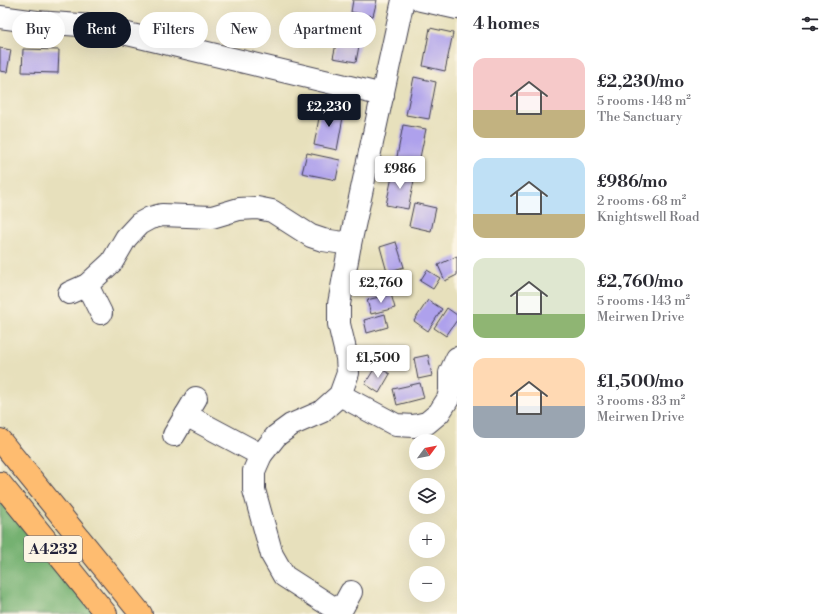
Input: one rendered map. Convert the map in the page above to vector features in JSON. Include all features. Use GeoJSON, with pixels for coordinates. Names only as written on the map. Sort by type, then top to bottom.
{"type":"FeatureCollection","features":[{"type":"Feature","properties":{"kind":"main road"},"geometry":{"type":"LineString","coordinates":[[0,430],[46,497]]}},
{"type":"Feature","properties":{"kind":"main road","name":"A4232"},"geometry":{"type":"LineString","coordinates":[[0,440],[140,614]]}},
{"type":"Feature","properties":{"kind":"main road","name":"A4232"},"geometry":{"type":"LineString","coordinates":[[0,483],[106,614]]}},
{"type":"Feature","properties":{"kind":"street"},"geometry":{"type":"LineString","coordinates":[[351,592],[339,613],[284,576],[272,556],[254,490],[254,472],[261,455],[276,436],[291,424],[321,412],[340,395],[348,373],[347,358],[339,324],[339,304],[350,244],[403,0]]}},
{"type":"Feature","properties":{"kind":"street"},"geometry":{"type":"LineString","coordinates":[[422,0],[457,8]]}},
{"type":"Feature","properties":{"kind":"street"},"geometry":{"type":"LineString","coordinates":[[0,17],[37,22],[94,26],[383,95]]}},
{"type":"Feature","properties":{"kind":"street"},"geometry":{"type":"LineString","coordinates":[[101,313],[78,289],[112,262],[126,238],[139,224],[150,218],[162,215],[212,216],[239,208],[257,208],[272,211],[311,236],[322,240],[350,244]]}},
{"type":"Feature","properties":{"kind":"street"},"geometry":{"type":"LineString","coordinates":[[340,395],[396,424],[414,426],[427,423],[440,413],[448,399],[450,391],[450,373],[457,358]]}},
{"type":"Feature","properties":{"kind":"street"},"geometry":{"type":"LineString","coordinates":[[174,435],[191,406],[261,455]]}},
{"type":"Feature","properties":{"kind":"green space"},"geometry":{"type":"Polygon","coordinates":[[[0,490],[95,614],[0,614],[0,490]]]}},
{"type":"Feature","properties":{"kind":"building"},"geometry":{"type":"Polygon","coordinates":[[[353,0],[377,0],[374,12],[351,12],[353,0]]]}},
{"type":"Feature","properties":{"kind":"building"},"geometry":{"type":"Polygon","coordinates":[[[430,28],[453,33],[445,71],[423,66],[430,28]]]}},
{"type":"Feature","properties":{"kind":"building"},"geometry":{"type":"Polygon","coordinates":[[[0,48],[11,50],[7,72],[0,71],[0,48]]]}},
{"type":"Feature","properties":{"kind":"building"},"geometry":{"type":"Polygon","coordinates":[[[335,48],[359,48],[356,62],[333,58],[335,48]]]}},
{"type":"Feature","properties":{"kind":"building"},"geometry":{"type":"Polygon","coordinates":[[[23,49],[59,50],[58,73],[22,72],[23,49]]]}},
{"type":"Feature","properties":{"kind":"building"},"geometry":{"type":"Polygon","coordinates":[[[414,77],[436,82],[429,119],[406,115],[414,77]]]}},
{"type":"Feature","properties":{"kind":"building"},"geometry":{"type":"Polygon","coordinates":[[[321,107],[344,112],[337,150],[314,145],[321,107]]]}},
{"type":"Feature","properties":{"kind":"building"},"geometry":{"type":"Polygon","coordinates":[[[403,125],[426,129],[418,167],[396,162],[403,125]]]}},
{"type":"Feature","properties":{"kind":"building"},"geometry":{"type":"Polygon","coordinates":[[[307,153],[340,160],[336,180],[302,173],[307,153]]]}},
{"type":"Feature","properties":{"kind":"building"},"geometry":{"type":"Polygon","coordinates":[[[393,172],[415,176],[408,209],[386,205],[393,172]]]}},
{"type":"Feature","properties":{"kind":"building"},"geometry":{"type":"Polygon","coordinates":[[[414,203],[436,208],[431,231],[409,226],[414,203]]]}},
{"type":"Feature","properties":{"kind":"building"},"geometry":{"type":"Polygon","coordinates":[[[396,242],[404,267],[387,272],[380,247],[396,242]]]}},
{"type":"Feature","properties":{"kind":"building"},"geometry":{"type":"Polygon","coordinates":[[[457,256],[457,275],[445,281],[438,265],[457,256]]]}},
{"type":"Feature","properties":{"kind":"building"},"geometry":{"type":"Polygon","coordinates":[[[427,270],[440,278],[433,289],[420,281],[427,270]]]}},
{"type":"Feature","properties":{"kind":"building"},"geometry":{"type":"Polygon","coordinates":[[[397,273],[401,286],[385,291],[382,278],[397,273]]]}},
{"type":"Feature","properties":{"kind":"building"},"geometry":{"type":"Polygon","coordinates":[[[391,294],[395,308],[371,314],[367,300],[391,294]]]}},
{"type":"Feature","properties":{"kind":"building"},"geometry":{"type":"Polygon","coordinates":[[[428,300],[442,309],[428,331],[414,321],[428,300]]]}},
{"type":"Feature","properties":{"kind":"building"},"geometry":{"type":"Polygon","coordinates":[[[447,308],[457,315],[457,320],[446,336],[434,328],[447,308]]]}},
{"type":"Feature","properties":{"kind":"building"},"geometry":{"type":"Polygon","coordinates":[[[385,314],[388,327],[367,333],[364,320],[385,314]]]}},
{"type":"Feature","properties":{"kind":"building"},"geometry":{"type":"Polygon","coordinates":[[[428,355],[432,376],[418,379],[414,358],[428,355]]]}},
{"type":"Feature","properties":{"kind":"building"},"geometry":{"type":"Polygon","coordinates":[[[376,366],[390,374],[379,393],[365,384],[376,366]]]}},
{"type":"Feature","properties":{"kind":"building"},"geometry":{"type":"Polygon","coordinates":[[[420,383],[424,398],[397,405],[393,389],[420,383]]]}}]}
